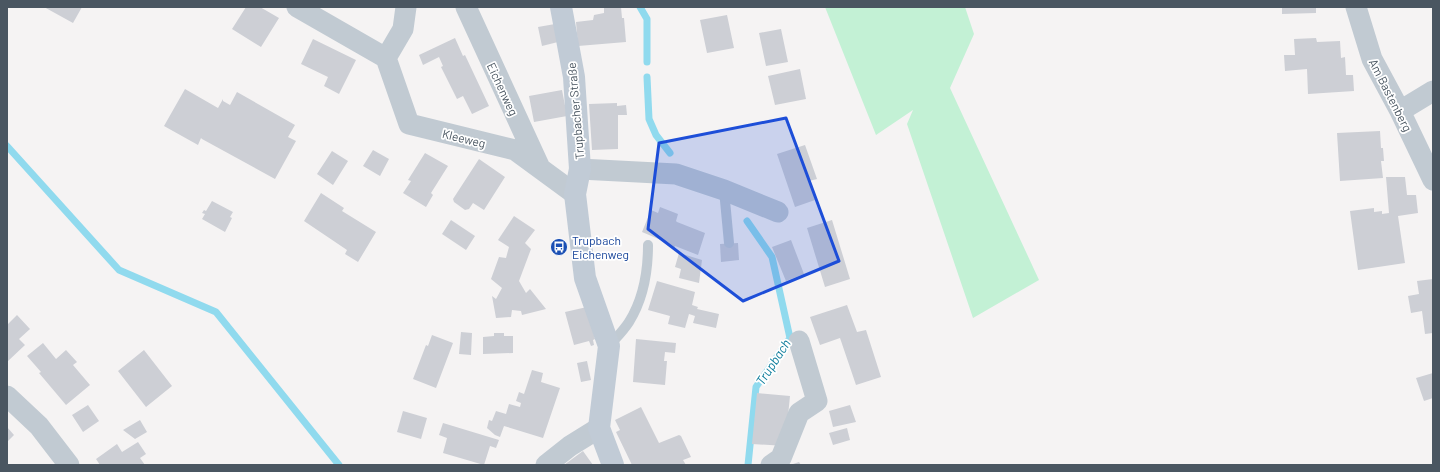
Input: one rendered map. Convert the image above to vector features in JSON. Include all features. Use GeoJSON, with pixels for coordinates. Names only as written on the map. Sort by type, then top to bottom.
{"type":"FeatureCollection","features":[{"type":"Feature","properties":{"kind":"street"},"geometry":{"type":"LineString","coordinates":[[297,7],[386,58],[403,29],[406,7]]}},
{"type":"Feature","properties":{"kind":"street","name":"Eichenweg"},"geometry":{"type":"LineString","coordinates":[[466,7],[541,170]]}},
{"type":"Feature","properties":{"kind":"street","name":"Trupbacher Straße"},"geometry":{"type":"LineString","coordinates":[[560,7],[574,77],[580,169],[575,194],[585,278],[609,346],[599,428],[613,465]]}},
{"type":"Feature","properties":{"kind":"street","name":"Am Bastenberg"},"geometry":{"type":"LineString","coordinates":[[1356,7],[1372,59],[1400,111],[1433,180]]}},
{"type":"Feature","properties":{"kind":"street","name":"Kleeweg"},"geometry":{"type":"LineString","coordinates":[[386,58],[409,124],[515,150],[575,194]]}},
{"type":"Feature","properties":{"kind":"street"},"geometry":{"type":"LineString","coordinates":[[1400,111],[1433,91]]}},
{"type":"Feature","properties":{"kind":"street","name":"Trupbacher Straße"},"geometry":{"type":"LineString","coordinates":[[580,169],[676,174],[724,190],[778,212]]}},
{"type":"Feature","properties":{"kind":"street"},"geometry":{"type":"LineString","coordinates":[[771,465],[781,458],[799,413],[816,401],[799,341]]}},
{"type":"Feature","properties":{"kind":"street"},"geometry":{"type":"LineString","coordinates":[[7,396],[39,426],[69,465]]}},
{"type":"Feature","properties":{"kind":"street"},"geometry":{"type":"LineString","coordinates":[[546,465],[570,446],[599,428]]}},
{"type":"Feature","properties":{"kind":"lane"},"geometry":{"type":"LineString","coordinates":[[724,190],[729,243]]}},
{"type":"Feature","properties":{"kind":"lane"},"geometry":{"type":"LineString","coordinates":[[609,346],[629,322],[643,292],[648,265],[648,245]]}},
{"type":"Feature","properties":{"kind":"highlighted area"},"geometry":{"type":"Polygon","coordinates":[[[786,118],[839,261],[743,301],[648,229],[659,143],[786,118]]]}},
{"type":"Feature","properties":{"kind":"green space"},"geometry":{"type":"Polygon","coordinates":[[[825,7],[965,7],[974,34],[950,88],[1039,280],[973,318],[907,124],[913,110],[876,135],[825,7]]]}},
{"type":"Feature","properties":{"kind":"building"},"geometry":{"type":"Polygon","coordinates":[[[44,7],[82,7],[73,23],[44,7]]]}},
{"type":"Feature","properties":{"kind":"building"},"geometry":{"type":"Polygon","coordinates":[[[246,7],[260,7],[279,18],[261,47],[232,29],[246,7]]]}},
{"type":"Feature","properties":{"kind":"building"},"geometry":{"type":"Polygon","coordinates":[[[604,7],[621,7],[622,18],[624,18],[626,42],[578,46],[576,22],[593,20],[594,15],[604,13],[604,7]]]}},
{"type":"Feature","properties":{"kind":"building"},"geometry":{"type":"Polygon","coordinates":[[[1282,7],[1316,7],[1316,13],[1282,14],[1282,7]]]}},
{"type":"Feature","properties":{"kind":"building"},"geometry":{"type":"Polygon","coordinates":[[[727,15],[734,48],[707,53],[700,20],[727,15]]]}},
{"type":"Feature","properties":{"kind":"building"},"geometry":{"type":"Polygon","coordinates":[[[555,24],[558,42],[542,46],[538,27],[555,24]]]}},
{"type":"Feature","properties":{"kind":"building"},"geometry":{"type":"Polygon","coordinates":[[[781,29],[788,62],[766,66],[759,33],[781,29]]]}},
{"type":"Feature","properties":{"kind":"building"},"geometry":{"type":"Polygon","coordinates":[[[455,38],[463,56],[465,55],[489,106],[472,114],[463,96],[457,99],[441,67],[443,66],[439,57],[423,65],[419,55],[455,38]]]}},
{"type":"Feature","properties":{"kind":"building"},"geometry":{"type":"Polygon","coordinates":[[[1316,38],[1317,42],[1340,41],[1341,58],[1345,57],[1346,75],[1353,75],[1354,91],[1308,94],[1307,69],[1285,71],[1284,55],[1295,55],[1294,39],[1316,38]]]}},
{"type":"Feature","properties":{"kind":"building"},"geometry":{"type":"Polygon","coordinates":[[[313,39],[356,60],[339,94],[324,86],[328,77],[301,64],[313,39]]]}},
{"type":"Feature","properties":{"kind":"building"},"geometry":{"type":"Polygon","coordinates":[[[800,69],[806,99],[775,105],[768,76],[800,69]]]}},
{"type":"Feature","properties":{"kind":"building"},"geometry":{"type":"Polygon","coordinates":[[[185,89],[218,108],[223,99],[223,101],[230,105],[237,92],[295,125],[288,137],[296,141],[275,179],[201,138],[198,145],[164,126],[185,89]]]}},
{"type":"Feature","properties":{"kind":"building"},"geometry":{"type":"Polygon","coordinates":[[[562,90],[567,116],[534,122],[529,96],[562,90]]]}},
{"type":"Feature","properties":{"kind":"building"},"geometry":{"type":"Polygon","coordinates":[[[617,103],[617,106],[626,105],[627,115],[618,115],[618,149],[592,150],[589,104],[617,103]]]}},
{"type":"Feature","properties":{"kind":"building"},"geometry":{"type":"Polygon","coordinates":[[[1380,131],[1381,148],[1383,148],[1384,161],[1381,161],[1383,178],[1340,181],[1337,133],[1380,131]]]}},
{"type":"Feature","properties":{"kind":"building"},"geometry":{"type":"Polygon","coordinates":[[[805,145],[817,179],[809,181],[815,200],[795,207],[777,154],[805,145]]]}},
{"type":"Feature","properties":{"kind":"building"},"geometry":{"type":"Polygon","coordinates":[[[373,150],[389,159],[380,176],[363,166],[373,150]]]}},
{"type":"Feature","properties":{"kind":"building"},"geometry":{"type":"Polygon","coordinates":[[[332,151],[348,161],[333,185],[317,174],[332,151]]]}},
{"type":"Feature","properties":{"kind":"building"},"geometry":{"type":"Polygon","coordinates":[[[425,153],[448,166],[431,193],[433,195],[426,207],[403,193],[411,181],[408,180],[425,153]]]}},
{"type":"Feature","properties":{"kind":"building"},"geometry":{"type":"Polygon","coordinates":[[[479,159],[505,177],[484,210],[473,203],[469,209],[465,210],[454,202],[453,199],[479,159]]]}},
{"type":"Feature","properties":{"kind":"building"},"geometry":{"type":"Polygon","coordinates":[[[1386,177],[1405,177],[1407,195],[1416,195],[1418,213],[1398,216],[1405,263],[1358,270],[1350,211],[1374,208],[1374,212],[1382,211],[1382,214],[1389,213],[1386,177]]]}},
{"type":"Feature","properties":{"kind":"building"},"geometry":{"type":"Polygon","coordinates":[[[321,193],[344,208],[342,211],[376,232],[358,262],[345,254],[347,250],[304,221],[321,193]]]}},
{"type":"Feature","properties":{"kind":"building"},"geometry":{"type":"Polygon","coordinates":[[[212,201],[233,212],[230,217],[232,218],[225,232],[202,219],[205,214],[202,213],[204,210],[206,211],[212,201]]]}},
{"type":"Feature","properties":{"kind":"building"},"geometry":{"type":"Polygon","coordinates":[[[660,207],[678,214],[677,222],[705,233],[698,255],[675,246],[674,248],[667,245],[668,243],[642,232],[651,210],[658,213],[660,207]]]}},
{"type":"Feature","properties":{"kind":"building"},"geometry":{"type":"Polygon","coordinates":[[[514,216],[535,230],[525,243],[531,249],[519,281],[526,293],[530,289],[546,309],[522,315],[521,311],[512,310],[511,317],[496,318],[492,296],[496,299],[502,288],[491,279],[499,257],[506,258],[509,247],[498,240],[514,216]]]}},
{"type":"Feature","properties":{"kind":"building"},"geometry":{"type":"Polygon","coordinates":[[[451,220],[475,236],[466,250],[442,234],[451,220]]]}},
{"type":"Feature","properties":{"kind":"building"},"geometry":{"type":"Polygon","coordinates":[[[832,220],[850,279],[825,287],[807,228],[832,220]]]}},
{"type":"Feature","properties":{"kind":"building"},"geometry":{"type":"Polygon","coordinates":[[[791,240],[804,274],[786,281],[772,247],[791,240]]]}},
{"type":"Feature","properties":{"kind":"building"},"geometry":{"type":"Polygon","coordinates":[[[738,243],[739,260],[721,262],[720,244],[738,243]]]}},
{"type":"Feature","properties":{"kind":"building"},"geometry":{"type":"Polygon","coordinates":[[[679,253],[702,260],[699,283],[679,278],[681,269],[675,267],[679,253]]]}},
{"type":"Feature","properties":{"kind":"building"},"geometry":{"type":"Polygon","coordinates":[[[1433,279],[1433,333],[1425,334],[1422,311],[1411,313],[1408,296],[1419,294],[1417,281],[1433,279]]]}},
{"type":"Feature","properties":{"kind":"building"},"geometry":{"type":"Polygon","coordinates":[[[657,281],[695,292],[692,305],[698,307],[697,309],[719,314],[716,328],[693,323],[695,316],[689,314],[685,328],[668,324],[670,316],[648,310],[657,281]]]}},
{"type":"Feature","properties":{"kind":"building"},"geometry":{"type":"Polygon","coordinates":[[[847,305],[857,332],[866,330],[881,377],[856,385],[840,338],[820,345],[810,317],[847,305]]]}},
{"type":"Feature","properties":{"kind":"building"},"geometry":{"type":"Polygon","coordinates":[[[587,307],[595,339],[593,340],[594,345],[591,346],[589,341],[574,345],[565,312],[587,307]]]}},
{"type":"Feature","properties":{"kind":"building"},"geometry":{"type":"Polygon","coordinates":[[[17,315],[30,329],[19,339],[25,345],[7,362],[7,325],[17,315]]]}},
{"type":"Feature","properties":{"kind":"building"},"geometry":{"type":"Polygon","coordinates":[[[461,332],[472,333],[471,355],[459,354],[461,332]]]}},
{"type":"Feature","properties":{"kind":"building"},"geometry":{"type":"Polygon","coordinates":[[[494,333],[504,333],[504,336],[513,336],[513,353],[483,354],[483,337],[494,336],[494,333]]]}},
{"type":"Feature","properties":{"kind":"building"},"geometry":{"type":"Polygon","coordinates":[[[432,335],[453,343],[436,388],[413,379],[426,345],[428,346],[432,335]]]}},
{"type":"Feature","properties":{"kind":"building"},"geometry":{"type":"Polygon","coordinates":[[[636,339],[676,343],[675,353],[665,352],[664,361],[667,361],[665,385],[633,382],[636,339]]]}},
{"type":"Feature","properties":{"kind":"building"},"geometry":{"type":"Polygon","coordinates":[[[43,343],[56,359],[66,350],[77,362],[73,365],[90,385],[66,405],[27,356],[43,343]]]}},
{"type":"Feature","properties":{"kind":"building"},"geometry":{"type":"Polygon","coordinates":[[[144,350],[172,386],[146,407],[118,371],[144,350]]]}},
{"type":"Feature","properties":{"kind":"building"},"geometry":{"type":"Polygon","coordinates":[[[587,361],[591,380],[581,382],[577,363],[587,361]]]}},
{"type":"Feature","properties":{"kind":"building"},"geometry":{"type":"Polygon","coordinates":[[[532,370],[543,373],[541,382],[560,388],[543,438],[504,426],[500,437],[495,435],[487,428],[489,420],[492,421],[496,411],[506,414],[509,404],[520,407],[521,403],[516,401],[519,392],[524,394],[532,370]]]}},
{"type":"Feature","properties":{"kind":"building"},"geometry":{"type":"Polygon","coordinates":[[[1433,373],[1433,398],[1424,401],[1416,378],[1433,373]]]}},
{"type":"Feature","properties":{"kind":"building"},"geometry":{"type":"Polygon","coordinates":[[[757,393],[790,396],[785,446],[752,444],[757,393]]]}},
{"type":"Feature","properties":{"kind":"building"},"geometry":{"type":"Polygon","coordinates":[[[88,405],[99,421],[83,432],[72,415],[88,405]]]}},
{"type":"Feature","properties":{"kind":"building"},"geometry":{"type":"Polygon","coordinates":[[[850,405],[856,422],[833,427],[829,411],[850,405]]]}},
{"type":"Feature","properties":{"kind":"building"},"geometry":{"type":"Polygon","coordinates":[[[641,407],[659,443],[679,435],[681,436],[691,457],[683,460],[686,465],[632,465],[616,432],[620,430],[615,420],[641,407]]]}},
{"type":"Feature","properties":{"kind":"building"},"geometry":{"type":"Polygon","coordinates":[[[403,411],[427,418],[421,439],[397,432],[403,411]]]}},
{"type":"Feature","properties":{"kind":"building"},"geometry":{"type":"Polygon","coordinates":[[[140,420],[147,432],[135,439],[123,430],[140,420]]]}},
{"type":"Feature","properties":{"kind":"building"},"geometry":{"type":"Polygon","coordinates":[[[443,423],[499,440],[496,448],[490,446],[484,465],[443,453],[447,438],[439,435],[443,423]]]}},
{"type":"Feature","properties":{"kind":"building"},"geometry":{"type":"Polygon","coordinates":[[[7,427],[14,435],[7,442],[7,427]]]}},
{"type":"Feature","properties":{"kind":"building"},"geometry":{"type":"Polygon","coordinates":[[[847,428],[850,440],[833,445],[829,433],[847,428]]]}},
{"type":"Feature","properties":{"kind":"building"},"geometry":{"type":"Polygon","coordinates":[[[138,442],[146,454],[140,458],[145,465],[100,465],[96,459],[117,444],[122,452],[138,442]]]}},
{"type":"Feature","properties":{"kind":"building"},"geometry":{"type":"Polygon","coordinates":[[[583,451],[593,465],[564,465],[583,451]]]}},
{"type":"Feature","properties":{"kind":"building"},"geometry":{"type":"Polygon","coordinates":[[[799,462],[801,465],[790,465],[799,462]]]}},
{"type":"Feature","properties":{"kind":"waterway","name":"Trupbach"},"geometry":{"type":"LineString","coordinates":[[640,7],[647,19],[647,62]]}},
{"type":"Feature","properties":{"kind":"waterway","name":"Trupbach"},"geometry":{"type":"LineString","coordinates":[[647,77],[649,119],[656,135],[670,153]]}},
{"type":"Feature","properties":{"kind":"waterway"},"geometry":{"type":"LineString","coordinates":[[7,146],[119,270],[216,312],[339,465]]}},
{"type":"Feature","properties":{"kind":"waterway","name":"Trupbach"},"geometry":{"type":"LineString","coordinates":[[747,221],[772,257],[790,338],[756,387],[748,465]]}},
{"type":"Feature","properties":{"kind":"place","name":"Trupbach Eichenweg"},"geometry":{"type":"Point","coordinates":[559,247]}}]}
